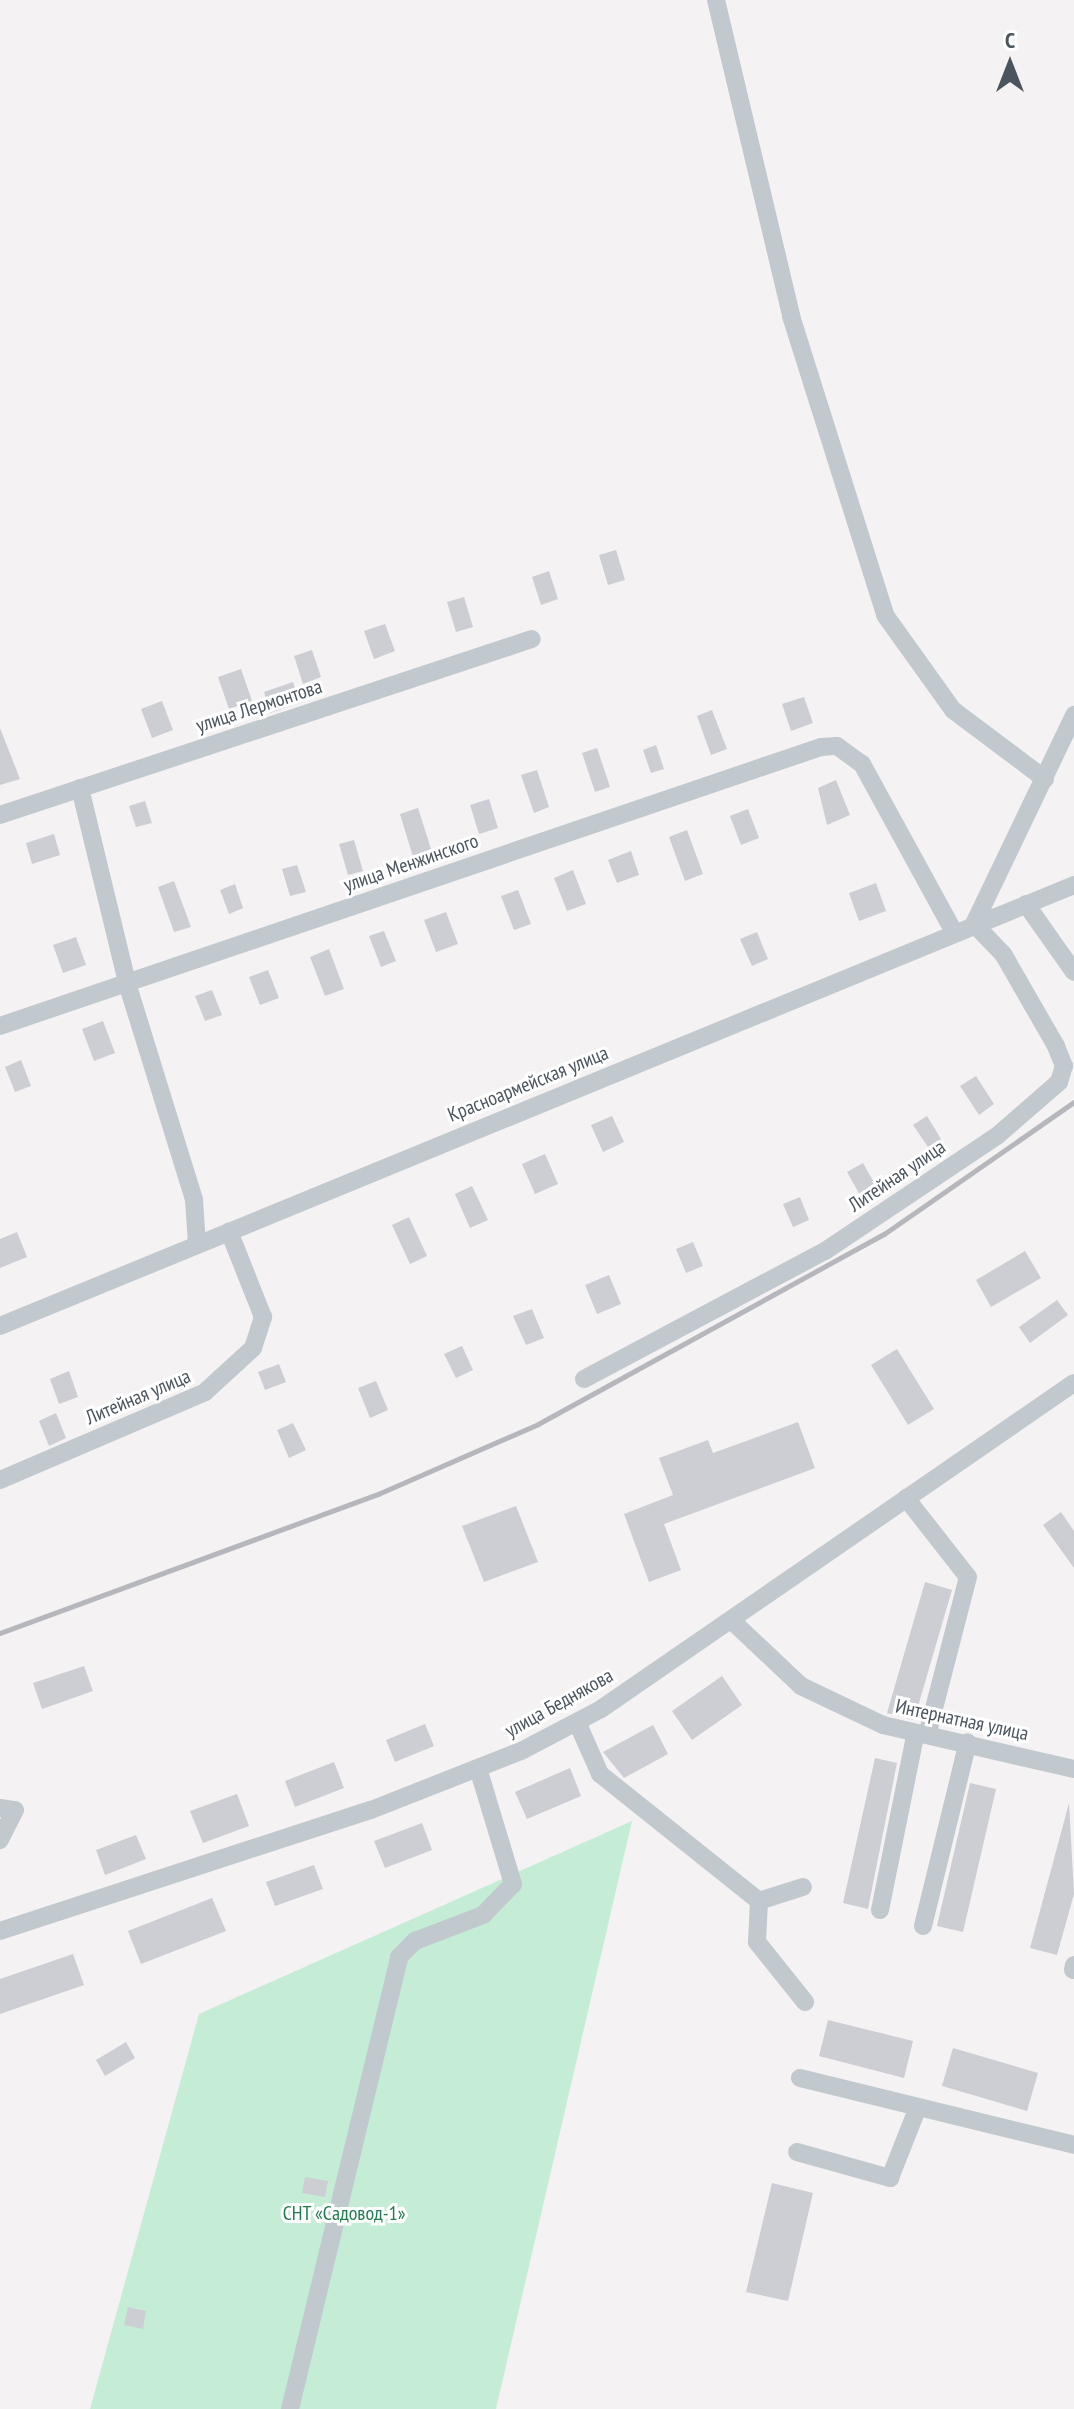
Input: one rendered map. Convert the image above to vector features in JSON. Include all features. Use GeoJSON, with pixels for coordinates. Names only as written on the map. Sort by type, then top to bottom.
{"type":"FeatureCollection","features":[{"type":"Feature","properties":{"kind":"street"},"geometry":{"type":"LineString","coordinates":[[716,0],[791,316],[885,615],[953,710],[1045,779]]}},
{"type":"Feature","properties":{"kind":"street","name":"улица Лермонтова"},"geometry":{"type":"LineString","coordinates":[[0,815],[532,639]]}},
{"type":"Feature","properties":{"kind":"street"},"geometry":{"type":"LineString","coordinates":[[974,924],[1074,715]]}},
{"type":"Feature","properties":{"kind":"street","name":"улица Менжинского"},"geometry":{"type":"LineString","coordinates":[[0,1026],[837,746],[862,764],[954,932]]}},
{"type":"Feature","properties":{"kind":"street"},"geometry":{"type":"LineString","coordinates":[[80,788],[127,983],[194,1200],[197,1244]]}},
{"type":"Feature","properties":{"kind":"street","name":"Красноармейская улица"},"geometry":{"type":"LineString","coordinates":[[0,1326],[1074,885]]}},
{"type":"Feature","properties":{"kind":"street"},"geometry":{"type":"LineString","coordinates":[[1026,904],[1074,972]]}},
{"type":"Feature","properties":{"kind":"street","name":"Литейная улица"},"geometry":{"type":"LineString","coordinates":[[584,1379],[825,1251],[998,1135],[1052,1092],[1069,1062],[1003,954],[974,924]]}},
{"type":"Feature","properties":{"kind":"street","name":"Литейная улица"},"geometry":{"type":"LineString","coordinates":[[0,1480],[205,1392],[253,1348],[263,1317],[229,1231]]}},
{"type":"Feature","properties":{"kind":"street","name":"улица Беднякова"},"geometry":{"type":"LineString","coordinates":[[0,1931],[478,1768],[577,1722],[731,1620],[1074,1383]]}},
{"type":"Feature","properties":{"kind":"street"},"geometry":{"type":"LineString","coordinates":[[880,1910],[921,1736],[968,1577],[906,1498]]}},
{"type":"Feature","properties":{"kind":"street","name":"Интернатная улица"},"geometry":{"type":"LineString","coordinates":[[731,1620],[801,1686],[921,1736],[968,1742],[1074,1769]]}},
{"type":"Feature","properties":{"kind":"street"},"geometry":{"type":"LineString","coordinates":[[577,1722],[600,1774],[759,1901]]}},
{"type":"Feature","properties":{"kind":"street"},"geometry":{"type":"LineString","coordinates":[[923,1926],[968,1742]]}},
{"type":"Feature","properties":{"kind":"street"},"geometry":{"type":"LineString","coordinates":[[290,2409],[399,1957],[415,1941],[483,1915],[513,1884],[478,1768]]}},
{"type":"Feature","properties":{"kind":"street"},"geometry":{"type":"LineString","coordinates":[[0,1840],[7,1809]]}},
{"type":"Feature","properties":{"kind":"street"},"geometry":{"type":"LineString","coordinates":[[759,1901],[803,1887]]}},
{"type":"Feature","properties":{"kind":"street"},"geometry":{"type":"LineString","coordinates":[[759,1901],[757,1942],[805,2002]]}},
{"type":"Feature","properties":{"kind":"street"},"geometry":{"type":"LineString","coordinates":[[800,2078],[1074,2145]]}},
{"type":"Feature","properties":{"kind":"street"},"geometry":{"type":"LineString","coordinates":[[797,2152],[890,2178],[918,2107]]}},
{"type":"Feature","properties":{"kind":"green space","name":"СНТ «Садовод-1»"},"geometry":{"type":"Polygon","coordinates":[[[632,1821],[496,2409],[90,2409],[199,2014],[632,1821]]]}},
{"type":"Feature","properties":{"kind":"building"},"geometry":{"type":"Polygon","coordinates":[[[616,550],[625,580],[608,585],[599,555],[616,550]]]}},
{"type":"Feature","properties":{"kind":"building"},"geometry":{"type":"Polygon","coordinates":[[[549,571],[558,599],[541,605],[532,577],[549,571]]]}},
{"type":"Feature","properties":{"kind":"building"},"geometry":{"type":"Polygon","coordinates":[[[464,597],[473,627],[456,632],[447,602],[464,597]]]}},
{"type":"Feature","properties":{"kind":"building"},"geometry":{"type":"Polygon","coordinates":[[[385,624],[395,651],[374,659],[364,631],[385,624]]]}},
{"type":"Feature","properties":{"kind":"building"},"geometry":{"type":"Polygon","coordinates":[[[312,650],[321,677],[303,684],[294,656],[312,650]]]}},
{"type":"Feature","properties":{"kind":"building"},"geometry":{"type":"Polygon","coordinates":[[[241,669],[252,701],[229,709],[218,677],[241,669]]]}},
{"type":"Feature","properties":{"kind":"building"},"geometry":{"type":"Polygon","coordinates":[[[293,682],[300,703],[270,713],[264,692],[293,682]]]}},
{"type":"Feature","properties":{"kind":"building"},"geometry":{"type":"Polygon","coordinates":[[[804,697],[813,723],[791,731],[782,704],[804,697]]]}},
{"type":"Feature","properties":{"kind":"building"},"geometry":{"type":"Polygon","coordinates":[[[162,701],[173,730],[152,738],[141,709],[162,701]]]}},
{"type":"Feature","properties":{"kind":"building"},"geometry":{"type":"Polygon","coordinates":[[[712,710],[727,749],[711,755],[697,716],[712,710]]]}},
{"type":"Feature","properties":{"kind":"building"},"geometry":{"type":"Polygon","coordinates":[[[0,728],[20,779],[0,785],[0,728]]]}},
{"type":"Feature","properties":{"kind":"building"},"geometry":{"type":"Polygon","coordinates":[[[656,745],[664,769],[651,773],[643,750],[656,745]]]}},
{"type":"Feature","properties":{"kind":"building"},"geometry":{"type":"Polygon","coordinates":[[[597,748],[610,787],[595,792],[582,753],[597,748]]]}},
{"type":"Feature","properties":{"kind":"building"},"geometry":{"type":"Polygon","coordinates":[[[537,770],[549,807],[534,813],[521,775],[537,770]]]}},
{"type":"Feature","properties":{"kind":"building"},"geometry":{"type":"Polygon","coordinates":[[[836,780],[850,815],[827,825],[818,788],[836,780]]]}},
{"type":"Feature","properties":{"kind":"building"},"geometry":{"type":"Polygon","coordinates":[[[489,799],[498,828],[479,834],[470,805],[489,799]]]}},
{"type":"Feature","properties":{"kind":"building"},"geometry":{"type":"Polygon","coordinates":[[[145,801],[152,823],[136,827],[129,806],[145,801]]]}},
{"type":"Feature","properties":{"kind":"building"},"geometry":{"type":"Polygon","coordinates":[[[418,808],[432,852],[413,857],[400,814],[418,808]]]}},
{"type":"Feature","properties":{"kind":"building"},"geometry":{"type":"Polygon","coordinates":[[[748,809],[759,838],[741,845],[730,816],[748,809]]]}},
{"type":"Feature","properties":{"kind":"building"},"geometry":{"type":"Polygon","coordinates":[[[687,830],[703,874],[685,881],[669,837],[687,830]]]}},
{"type":"Feature","properties":{"kind":"building"},"geometry":{"type":"Polygon","coordinates":[[[54,834],[60,855],[32,864],[26,843],[54,834]]]}},
{"type":"Feature","properties":{"kind":"building"},"geometry":{"type":"Polygon","coordinates":[[[354,840],[363,871],[348,875],[339,844],[354,840]]]}},
{"type":"Feature","properties":{"kind":"building"},"geometry":{"type":"Polygon","coordinates":[[[631,851],[639,875],[617,883],[608,860],[631,851]]]}},
{"type":"Feature","properties":{"kind":"building"},"geometry":{"type":"Polygon","coordinates":[[[297,865],[306,892],[290,896],[282,869],[297,865]]]}},
{"type":"Feature","properties":{"kind":"building"},"geometry":{"type":"Polygon","coordinates":[[[573,870],[586,904],[567,911],[554,878],[573,870]]]}},
{"type":"Feature","properties":{"kind":"building"},"geometry":{"type":"Polygon","coordinates":[[[174,881],[191,927],[174,932],[158,887],[174,881]]]}},
{"type":"Feature","properties":{"kind":"building"},"geometry":{"type":"Polygon","coordinates":[[[876,883],[886,911],[859,921],[849,893],[876,883]]]}},
{"type":"Feature","properties":{"kind":"building"},"geometry":{"type":"Polygon","coordinates":[[[235,884],[243,908],[229,914],[220,890],[235,884]]]}},
{"type":"Feature","properties":{"kind":"building"},"geometry":{"type":"Polygon","coordinates":[[[518,890],[531,924],[514,930],[501,896],[518,890]]]}},
{"type":"Feature","properties":{"kind":"building"},"geometry":{"type":"Polygon","coordinates":[[[446,912],[458,944],[436,952],[424,920],[446,912]]]}},
{"type":"Feature","properties":{"kind":"building"},"geometry":{"type":"Polygon","coordinates":[[[384,931],[396,961],[381,967],[369,936],[384,931]]]}},
{"type":"Feature","properties":{"kind":"building"},"geometry":{"type":"Polygon","coordinates":[[[757,932],[768,959],[752,966],[740,939],[757,932]]]}},
{"type":"Feature","properties":{"kind":"building"},"geometry":{"type":"Polygon","coordinates":[[[76,937],[86,965],[63,973],[53,945],[76,937]]]}},
{"type":"Feature","properties":{"kind":"building"},"geometry":{"type":"Polygon","coordinates":[[[329,949],[344,989],[325,996],[310,957],[329,949]]]}},
{"type":"Feature","properties":{"kind":"building"},"geometry":{"type":"Polygon","coordinates":[[[268,970],[279,998],[260,1005],[249,977],[268,970]]]}},
{"type":"Feature","properties":{"kind":"building"},"geometry":{"type":"Polygon","coordinates":[[[212,990],[222,1015],[205,1021],[195,996],[212,990]]]}},
{"type":"Feature","properties":{"kind":"building"},"geometry":{"type":"Polygon","coordinates":[[[103,1021],[115,1053],[94,1061],[82,1029],[103,1021]]]}},
{"type":"Feature","properties":{"kind":"building"},"geometry":{"type":"Polygon","coordinates":[[[21,1060],[31,1086],[15,1092],[5,1067],[21,1060]]]}},
{"type":"Feature","properties":{"kind":"building"},"geometry":{"type":"Polygon","coordinates":[[[976,1076],[994,1104],[979,1115],[960,1086],[976,1076]]]}},
{"type":"Feature","properties":{"kind":"building"},"geometry":{"type":"Polygon","coordinates":[[[612,1116],[624,1142],[603,1152],[591,1125],[612,1116]]]}},
{"type":"Feature","properties":{"kind":"building"},"geometry":{"type":"Polygon","coordinates":[[[927,1116],[941,1139],[928,1147],[913,1125],[927,1116]]]}},
{"type":"Feature","properties":{"kind":"building"},"geometry":{"type":"Polygon","coordinates":[[[545,1154],[558,1184],[535,1194],[522,1164],[545,1154]]]}},
{"type":"Feature","properties":{"kind":"building"},"geometry":{"type":"Polygon","coordinates":[[[863,1163],[876,1186],[860,1195],[847,1172],[863,1163]]]}},
{"type":"Feature","properties":{"kind":"building"},"geometry":{"type":"Polygon","coordinates":[[[472,1186],[488,1220],[470,1228],[455,1194],[472,1186]]]}},
{"type":"Feature","properties":{"kind":"building"},"geometry":{"type":"Polygon","coordinates":[[[800,1197],[809,1220],[793,1227],[783,1204],[800,1197]]]}},
{"type":"Feature","properties":{"kind":"building"},"geometry":{"type":"Polygon","coordinates":[[[409,1217],[427,1256],[410,1264],[392,1225],[409,1217]]]}},
{"type":"Feature","properties":{"kind":"building"},"geometry":{"type":"Polygon","coordinates":[[[17,1232],[27,1257],[0,1268],[0,1239],[17,1232]]]}},
{"type":"Feature","properties":{"kind":"building"},"geometry":{"type":"Polygon","coordinates":[[[693,1242],[703,1266],[686,1273],[676,1249],[693,1242]]]}},
{"type":"Feature","properties":{"kind":"building"},"geometry":{"type":"Polygon","coordinates":[[[1025,1251],[1041,1278],[991,1307],[976,1280],[1025,1251]]]}},
{"type":"Feature","properties":{"kind":"building"},"geometry":{"type":"Polygon","coordinates":[[[609,1275],[621,1304],[597,1314],[585,1285],[609,1275]]]}},
{"type":"Feature","properties":{"kind":"building"},"geometry":{"type":"Polygon","coordinates":[[[1057,1300],[1068,1315],[1030,1343],[1019,1327],[1057,1300]]]}},
{"type":"Feature","properties":{"kind":"building"},"geometry":{"type":"Polygon","coordinates":[[[532,1309],[544,1338],[526,1345],[513,1316],[532,1309]]]}},
{"type":"Feature","properties":{"kind":"building"},"geometry":{"type":"Polygon","coordinates":[[[462,1346],[473,1370],[456,1378],[444,1354],[462,1346]]]}},
{"type":"Feature","properties":{"kind":"building"},"geometry":{"type":"Polygon","coordinates":[[[897,1349],[934,1409],[908,1425],[871,1365],[897,1349]]]}},
{"type":"Feature","properties":{"kind":"building"},"geometry":{"type":"Polygon","coordinates":[[[279,1364],[286,1382],[265,1390],[258,1372],[279,1364]]]}},
{"type":"Feature","properties":{"kind":"building"},"geometry":{"type":"Polygon","coordinates":[[[69,1371],[78,1397],[59,1404],[50,1379],[69,1371]]]}},
{"type":"Feature","properties":{"kind":"building"},"geometry":{"type":"Polygon","coordinates":[[[376,1381],[388,1410],[370,1418],[358,1388],[376,1381]]]}},
{"type":"Feature","properties":{"kind":"building"},"geometry":{"type":"Polygon","coordinates":[[[56,1413],[66,1438],[49,1446],[39,1421],[56,1413]]]}},
{"type":"Feature","properties":{"kind":"building"},"geometry":{"type":"Polygon","coordinates":[[[798,1422],[815,1468],[664,1524],[681,1570],[649,1582],[624,1514],[673,1495],[659,1458],[708,1440],[713,1453],[798,1422]]]}},
{"type":"Feature","properties":{"kind":"building"},"geometry":{"type":"Polygon","coordinates":[[[293,1423],[306,1450],[289,1458],[277,1430],[293,1423]]]}},
{"type":"Feature","properties":{"kind":"building"},"geometry":{"type":"Polygon","coordinates":[[[516,1506],[538,1562],[484,1582],[462,1526],[516,1506]]]}},
{"type":"Feature","properties":{"kind":"building"},"geometry":{"type":"Polygon","coordinates":[[[1061,1512],[1074,1531],[1074,1568],[1043,1525],[1061,1512]]]}},
{"type":"Feature","properties":{"kind":"building"},"geometry":{"type":"Polygon","coordinates":[[[925,1582],[952,1590],[914,1720],[887,1713],[925,1582]]]}},
{"type":"Feature","properties":{"kind":"building"},"geometry":{"type":"Polygon","coordinates":[[[84,1666],[93,1691],[42,1709],[33,1683],[84,1666]]]}},
{"type":"Feature","properties":{"kind":"building"},"geometry":{"type":"Polygon","coordinates":[[[722,1676],[742,1705],[692,1740],[672,1711],[722,1676]]]}},
{"type":"Feature","properties":{"kind":"building"},"geometry":{"type":"Polygon","coordinates":[[[425,1724],[434,1746],[395,1762],[386,1740],[425,1724]]]}},
{"type":"Feature","properties":{"kind":"building"},"geometry":{"type":"Polygon","coordinates":[[[653,1725],[668,1754],[624,1778],[603,1752],[653,1725]]]}},
{"type":"Feature","properties":{"kind":"building"},"geometry":{"type":"Polygon","coordinates":[[[875,1758],[897,1763],[868,1909],[843,1903],[875,1758]]]}},
{"type":"Feature","properties":{"kind":"building"},"geometry":{"type":"Polygon","coordinates":[[[334,1762],[344,1788],[295,1807],[285,1781],[334,1762]]]}},
{"type":"Feature","properties":{"kind":"building"},"geometry":{"type":"Polygon","coordinates":[[[570,1768],[581,1796],[527,1819],[515,1792],[570,1768]]]}},
{"type":"Feature","properties":{"kind":"building"},"geometry":{"type":"Polygon","coordinates":[[[970,1783],[996,1789],[963,1932],[937,1926],[970,1783]]]}},
{"type":"Feature","properties":{"kind":"building"},"geometry":{"type":"Polygon","coordinates":[[[237,1794],[249,1826],[203,1843],[190,1811],[237,1794]]]}},
{"type":"Feature","properties":{"kind":"building"},"geometry":{"type":"Polygon","coordinates":[[[1069,1803],[1074,1894],[1057,1955],[1030,1948],[1069,1803]]]}},
{"type":"Feature","properties":{"kind":"building"},"geometry":{"type":"Polygon","coordinates":[[[422,1823],[432,1850],[385,1868],[374,1841],[422,1823]]]}},
{"type":"Feature","properties":{"kind":"building"},"geometry":{"type":"Polygon","coordinates":[[[136,1835],[146,1859],[105,1875],[96,1850],[136,1835]]]}},
{"type":"Feature","properties":{"kind":"building"},"geometry":{"type":"Polygon","coordinates":[[[314,1865],[323,1889],[275,1906],[266,1882],[314,1865]]]}},
{"type":"Feature","properties":{"kind":"building"},"geometry":{"type":"Polygon","coordinates":[[[212,1898],[226,1931],[141,1964],[128,1931],[212,1898]]]}},
{"type":"Feature","properties":{"kind":"building"},"geometry":{"type":"Polygon","coordinates":[[[73,1954],[84,1985],[0,2014],[0,1979],[73,1954]]]}},
{"type":"Feature","properties":{"kind":"building"},"geometry":{"type":"Polygon","coordinates":[[[828,2020],[913,2041],[904,2078],[819,2056],[828,2020]]]}},
{"type":"Feature","properties":{"kind":"building"},"geometry":{"type":"Polygon","coordinates":[[[126,2042],[135,2058],[105,2076],[96,2060],[126,2042]]]}},
{"type":"Feature","properties":{"kind":"building"},"geometry":{"type":"Polygon","coordinates":[[[953,2048],[1038,2073],[1027,2111],[942,2086],[953,2048]]]}},
{"type":"Feature","properties":{"kind":"building"},"geometry":{"type":"Polygon","coordinates":[[[305,2177],[328,2181],[325,2197],[302,2193],[305,2177]]]}},
{"type":"Feature","properties":{"kind":"building"},"geometry":{"type":"Polygon","coordinates":[[[772,2183],[813,2193],[788,2301],[746,2292],[772,2183]]]}},
{"type":"Feature","properties":{"kind":"building"},"geometry":{"type":"Polygon","coordinates":[[[128,2307],[146,2311],[143,2329],[124,2325],[128,2307]]]}},
{"type":"Feature","properties":{"kind":"railway"},"geometry":{"type":"LineString","coordinates":[[0,1633],[378,1494],[538,1424],[884,1234],[1074,1102]]}}]}
